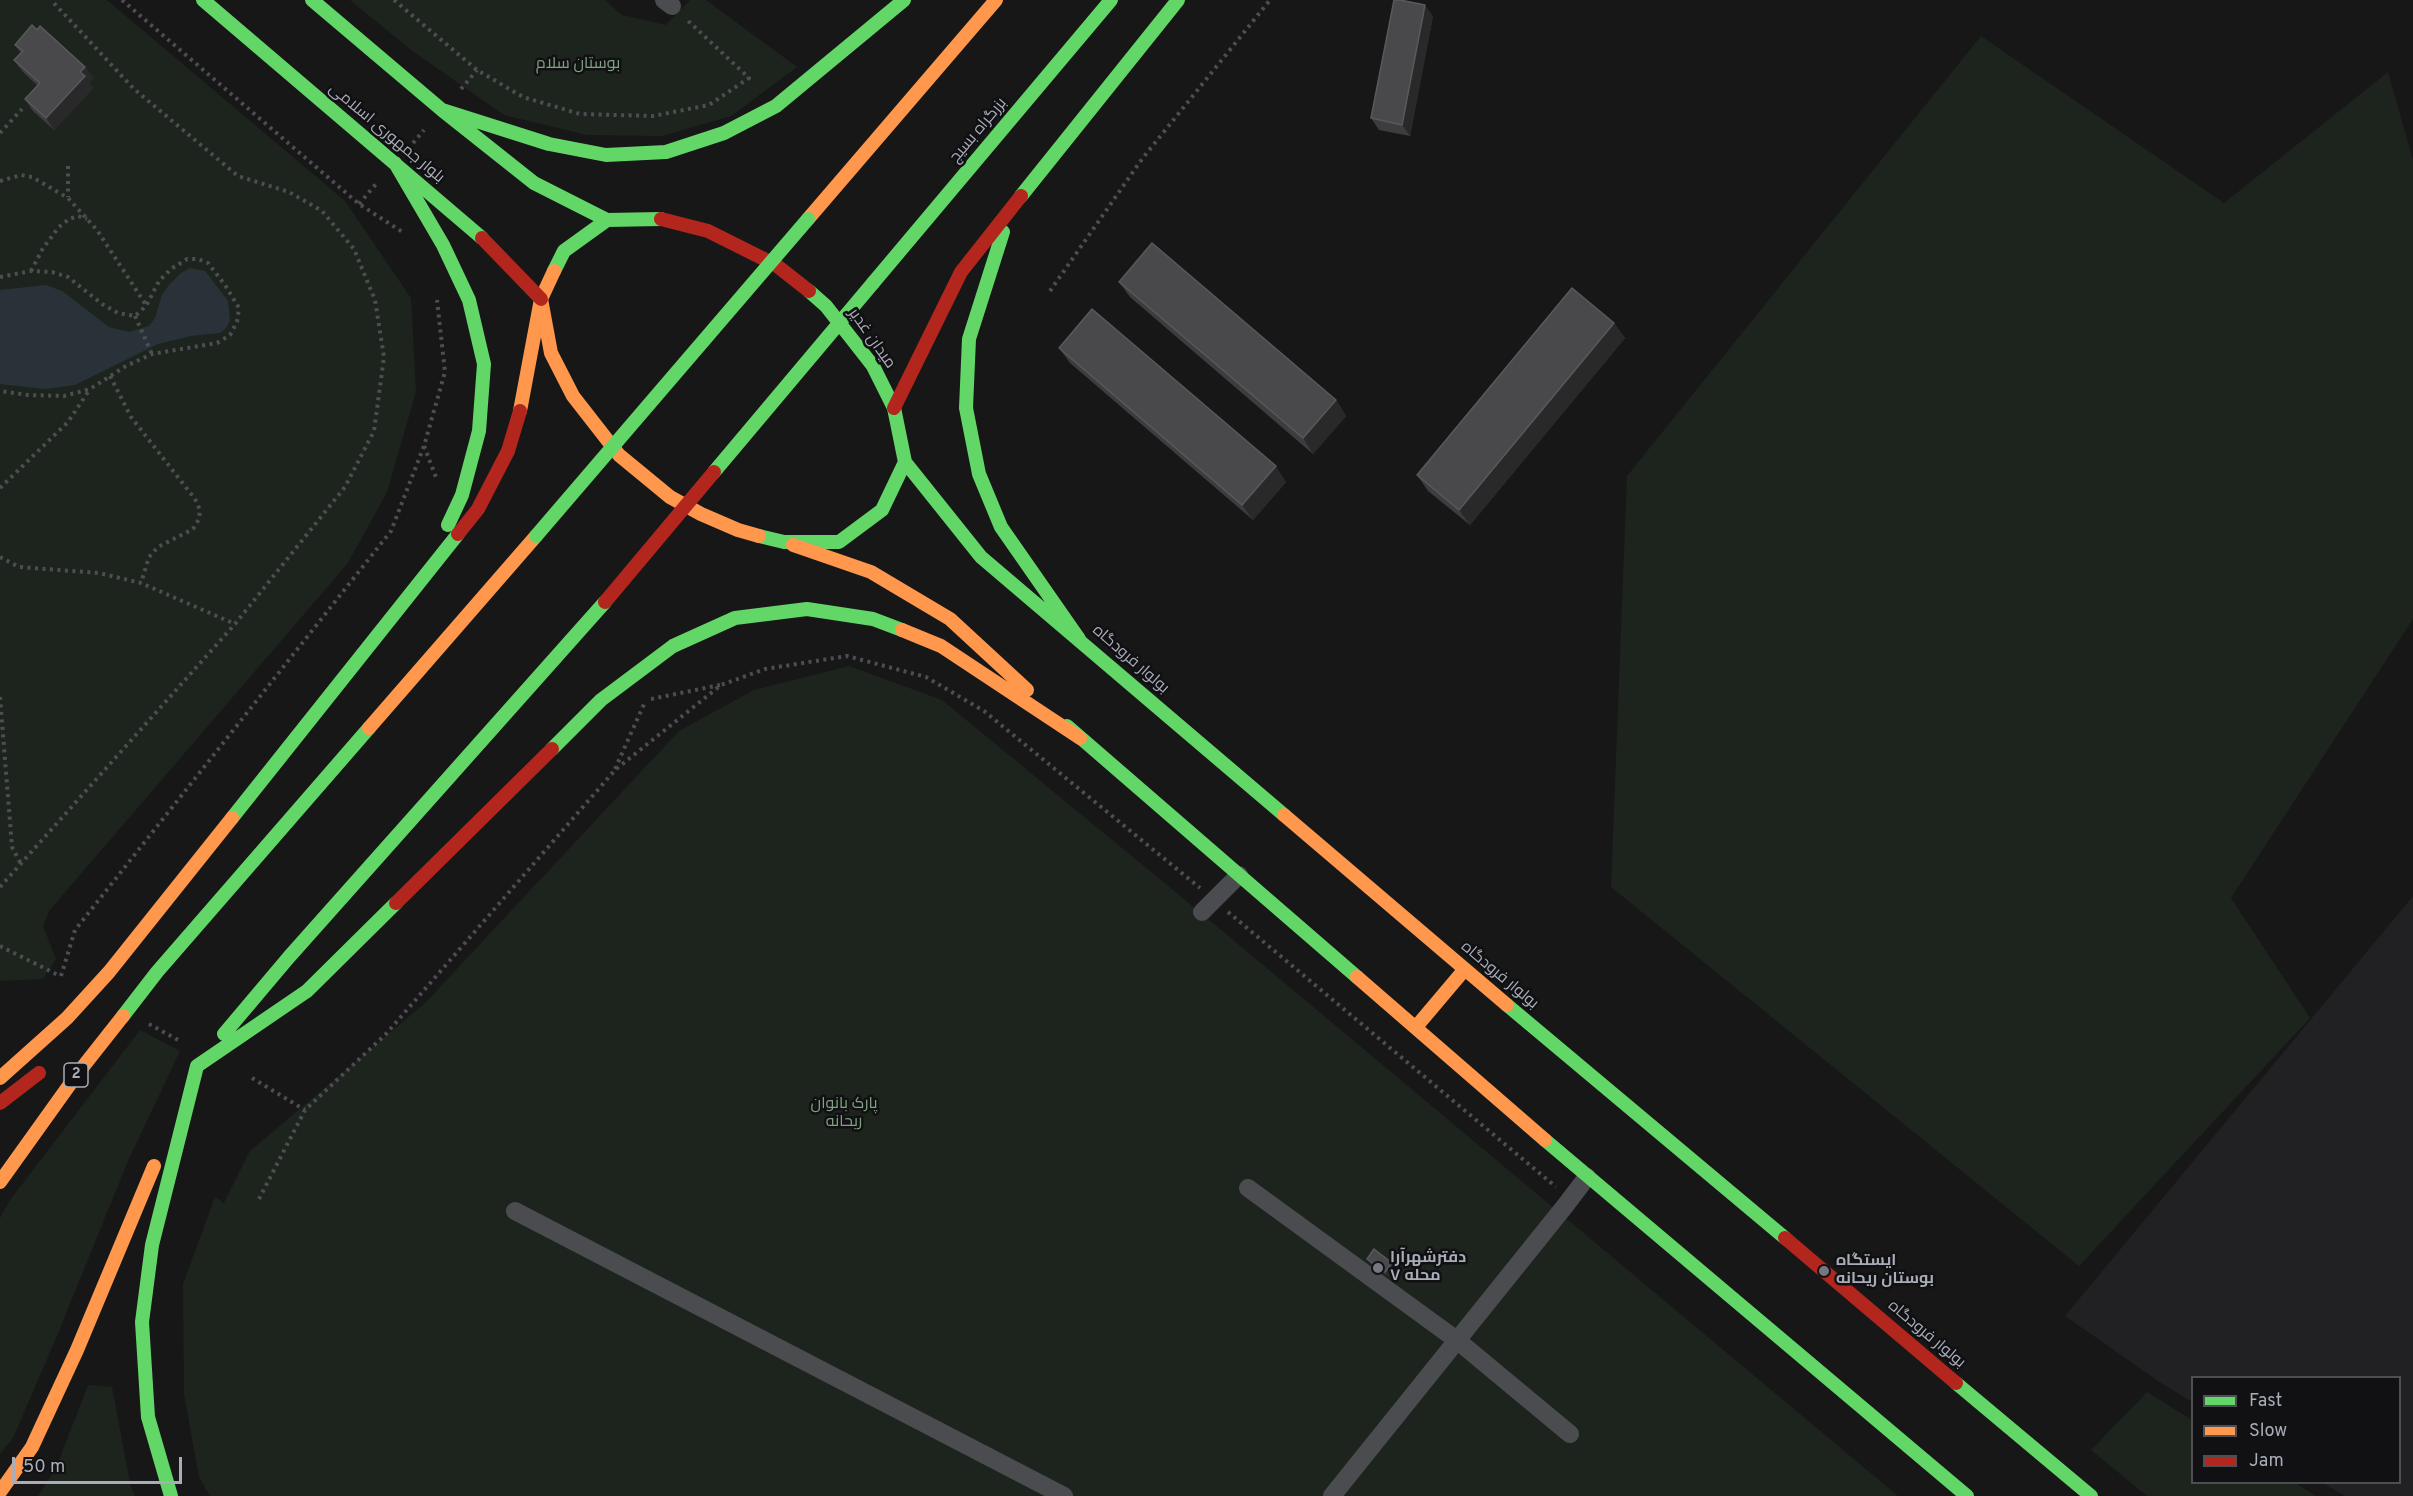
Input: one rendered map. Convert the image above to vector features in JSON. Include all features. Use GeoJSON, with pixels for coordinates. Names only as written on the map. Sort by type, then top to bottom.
{"type":"FeatureCollection","features":[{"type":"Feature","properties":{"kind":"main road","name":"بلوار جمهوری اسلامی"},"geometry":{"type":"LineString","coordinates":[[203,0],[479,235],[541,299]]}},
{"type":"Feature","properties":{"kind":"main road"},"geometry":{"type":"LineString","coordinates":[[0,1078],[67,1018],[109,972],[478,509],[508,451],[522,406],[541,299],[564,251],[607,220],[534,183],[442,110],[312,0]]}},
{"type":"Feature","properties":{"kind":"main road"},"geometry":{"type":"LineString","coordinates":[[442,110],[549,144],[606,155],[666,152],[724,133],[776,106],[904,0]]}},
{"type":"Feature","properties":{"kind":"main road"},"geometry":{"type":"LineString","coordinates":[[97,1027],[157,972],[536,536],[996,0]]}},
{"type":"Feature","properties":{"kind":"main road","name":"بزرگراه بسیج"},"geometry":{"type":"LineString","coordinates":[[197,1066],[297,948],[605,602],[1111,0]]}},
{"type":"Feature","properties":{"kind":"main road"},"geometry":{"type":"LineString","coordinates":[[894,408],[961,272],[1178,0]]}},
{"type":"Feature","properties":{"kind":"main road"},"geometry":{"type":"LineString","coordinates":[[395,163],[443,245],[469,300],[484,364],[479,431],[462,495],[428,569]]}},
{"type":"Feature","properties":{"kind":"main road"},"geometry":{"type":"LineString","coordinates":[[1013,206],[969,339],[966,408],[979,474],[1001,527],[1079,639]]}},
{"type":"Feature","properties":{"kind":"main road","name":"میدان غدیر"},"geometry":{"type":"LineString","coordinates":[[607,220],[661,219],[708,231],[776,265],[802,284],[826,306],[873,366],[894,408],[905,462]]}},
{"type":"Feature","properties":{"kind":"main road"},"geometry":{"type":"LineString","coordinates":[[541,299],[551,353],[568,387],[597,429],[619,455],[644,477],[670,497],[738,530],[784,542],[871,572],[950,620],[1080,738],[1587,1177],[1967,1496]]}},
{"type":"Feature","properties":{"kind":"main road"},"geometry":{"type":"LineString","coordinates":[[784,542],[839,542],[882,510],[905,462]]}},
{"type":"Feature","properties":{"kind":"main road","name":"بولوار فرودگاه"},"geometry":{"type":"LineString","coordinates":[[905,462],[981,557],[1465,969],[2091,1496]]}},
{"type":"Feature","properties":{"kind":"main road"},"geometry":{"type":"LineString","coordinates":[[0,1492],[32,1448],[77,1350],[197,1066],[308,991],[602,700],[674,646],[735,618],[807,609],[873,619],[941,646],[1080,738]]}},
{"type":"Feature","properties":{"kind":"main road"},"geometry":{"type":"LineString","coordinates":[[1416,1027],[1465,969]]}},
{"type":"Feature","properties":{"kind":"main road","name":"2"},"geometry":{"type":"LineString","coordinates":[[0,1182],[78,1073],[157,972]]}},
{"type":"Feature","properties":{"kind":"main road"},"geometry":{"type":"LineString","coordinates":[[171,1496],[148,1417],[142,1322],[152,1245],[197,1066]]}},
{"type":"Feature","properties":{"kind":"main road"},"geometry":{"type":"LineString","coordinates":[[0,1103],[46,1068]]}},
{"type":"Feature","properties":{"kind":"street"},"geometry":{"type":"LineString","coordinates":[[1208,906],[1239,875]]}},
{"type":"Feature","properties":{"kind":"street"},"geometry":{"type":"LineString","coordinates":[[1332,1496],[1587,1177]]}},
{"type":"Feature","properties":{"kind":"street"},"geometry":{"type":"LineString","coordinates":[[1248,1188],[1458,1341],[1570,1434]]}},
{"type":"Feature","properties":{"kind":"street"},"geometry":{"type":"LineString","coordinates":[[515,1211],[1064,1496]]}},
{"type":"Feature","properties":{"kind":"path"},"geometry":{"type":"LineString","coordinates":[[0,887],[235,624],[345,487],[374,430],[384,357],[375,300],[354,249],[322,211],[289,192],[238,176],[134,89],[51,0]]}},
{"type":"Feature","properties":{"kind":"path"},"geometry":{"type":"LineString","coordinates":[[122,0],[359,204],[412,239]]}},
{"type":"Feature","properties":{"kind":"path"},"geometry":{"type":"LineString","coordinates":[[394,0],[477,70],[523,97],[580,114],[653,116],[709,105],[749,78],[668,3]]}},
{"type":"Feature","properties":{"kind":"path"},"geometry":{"type":"LineString","coordinates":[[1050,291],[1142,159],[1270,0]]}},
{"type":"Feature","properties":{"kind":"path"},"geometry":{"type":"LineString","coordinates":[[359,204],[477,70]]}},
{"type":"Feature","properties":{"kind":"path"},"geometry":{"type":"LineString","coordinates":[[0,133],[22,109]]}},
{"type":"Feature","properties":{"kind":"path"},"geometry":{"type":"LineString","coordinates":[[68,166],[68,198]]}},
{"type":"Feature","properties":{"kind":"path"},"geometry":{"type":"LineString","coordinates":[[0,181],[21,175],[32,177],[68,198],[98,230],[146,306]]}},
{"type":"Feature","properties":{"kind":"path"},"geometry":{"type":"LineString","coordinates":[[31,270],[44,248],[69,219],[78,216],[88,220]]}},
{"type":"Feature","properties":{"kind":"path"},"geometry":{"type":"LineString","coordinates":[[0,391],[28,395],[64,396],[90,389],[152,354],[218,343],[230,334],[237,322],[239,308],[208,263],[198,259],[187,260],[171,269],[159,281],[146,306],[135,316]]}},
{"type":"Feature","properties":{"kind":"path"},"geometry":{"type":"LineString","coordinates":[[0,277],[31,270],[52,272],[68,277],[102,304],[118,313],[135,316]]}},
{"type":"Feature","properties":{"kind":"path"},"geometry":{"type":"LineString","coordinates":[[61,976],[75,930],[391,531],[424,446],[446,372],[436,295]]}},
{"type":"Feature","properties":{"kind":"path"},"geometry":{"type":"LineString","coordinates":[[135,316],[152,354]]}},
{"type":"Feature","properties":{"kind":"path"},"geometry":{"type":"LineString","coordinates":[[110,376],[131,417],[195,499],[200,510],[199,519],[193,529],[158,547],[149,557],[141,583]]}},
{"type":"Feature","properties":{"kind":"path"},"geometry":{"type":"LineString","coordinates":[[0,488],[68,422],[90,389]]}},
{"type":"Feature","properties":{"kind":"path"},"geometry":{"type":"LineString","coordinates":[[424,446],[441,490]]}},
{"type":"Feature","properties":{"kind":"path"},"geometry":{"type":"LineString","coordinates":[[0,481],[7,482]]}},
{"type":"Feature","properties":{"kind":"path"},"geometry":{"type":"LineString","coordinates":[[0,557],[19,567],[99,573],[141,583],[235,624]]}},
{"type":"Feature","properties":{"kind":"path"},"geometry":{"type":"LineString","coordinates":[[615,770],[646,700],[721,685],[765,669],[847,656],[926,677],[984,711],[1208,906],[1571,1198]]}},
{"type":"Feature","properties":{"kind":"path"},"geometry":{"type":"LineString","coordinates":[[259,1199],[305,1110],[386,1034],[615,770],[721,685]]}},
{"type":"Feature","properties":{"kind":"path"},"geometry":{"type":"LineString","coordinates":[[0,697],[12,847],[21,864]]}},
{"type":"Feature","properties":{"kind":"path"},"geometry":{"type":"LineString","coordinates":[[0,946],[69,980]]}},
{"type":"Feature","properties":{"kind":"path"},"geometry":{"type":"LineString","coordinates":[[146,1022],[180,1041]]}},
{"type":"Feature","properties":{"kind":"path"},"geometry":{"type":"LineString","coordinates":[[252,1078],[305,1110]]}},
{"type":"Feature","properties":{"kind":"shaded area"},"geometry":{"type":"Polygon","coordinates":[[[190,268],[205,271],[228,301],[230,320],[220,333],[191,336],[158,344],[75,385],[45,389],[0,384],[0,290],[46,285],[62,291],[109,327],[129,332],[149,326],[155,318],[162,295],[169,285],[190,268]]]}},
{"type":"Feature","properties":{"kind":"shaded area"},"geometry":{"type":"Polygon","coordinates":[[[2413,896],[2413,1496],[2345,1496],[2325,1484],[2401,1484],[2401,1376],[2191,1376],[2191,1401],[2065,1316],[2413,896]]]}},
{"type":"Feature","properties":{"kind":"green space"},"geometry":{"type":"Polygon","coordinates":[[[0,0],[107,0],[345,201],[411,298],[416,392],[387,492],[348,563],[49,911],[43,926],[56,959],[43,979],[0,981],[0,0]]]}},
{"type":"Feature","properties":{"kind":"green space","name":"بوستان سلام"},"geometry":{"type":"Polygon","coordinates":[[[350,0],[605,0],[622,15],[666,25],[690,0],[706,0],[797,67],[731,116],[662,136],[587,135],[504,115],[411,50],[350,0]]]}},
{"type":"Feature","properties":{"kind":"green space"},"geometry":{"type":"Polygon","coordinates":[[[1981,36],[2224,203],[2388,72],[2413,160],[2413,619],[2231,898],[2310,1018],[2079,1266],[1611,887],[1627,476],[1981,36]]]}},
{"type":"Feature","properties":{"kind":"green space","name":"پارک بانوان ریحانه"},"geometry":{"type":"Polygon","coordinates":[[[849,666],[942,700],[1201,913],[1898,1496],[210,1496],[199,1477],[184,1394],[183,1284],[215,1197],[224,1203],[250,1151],[425,1003],[679,731],[754,690],[849,666]]]}},
{"type":"Feature","properties":{"kind":"green space"},"geometry":{"type":"Polygon","coordinates":[[[140,1030],[180,1051],[128,1161],[13,1438],[0,1454],[0,1218],[10,1200],[140,1030]]]}},
{"type":"Feature","properties":{"kind":"green space"},"geometry":{"type":"Polygon","coordinates":[[[88,1385],[112,1387],[131,1488],[135,1496],[38,1496],[56,1468],[88,1385]]]}},
{"type":"Feature","properties":{"kind":"green space"},"geometry":{"type":"Polygon","coordinates":[[[2147,1392],[2191,1419],[2191,1484],[2297,1484],[2316,1496],[2147,1496],[2091,1450],[2147,1392]]]}},
{"type":"Feature","properties":{"kind":"building"},"geometry":{"type":"Polygon","coordinates":[[[1394,0],[1425,5],[1402,125],[1371,118],[1394,0]]]}},
{"type":"Feature","properties":{"kind":"building"},"geometry":{"type":"Polygon","coordinates":[[[32,25],[37,30],[40,26],[85,67],[80,72],[85,76],[46,118],[25,99],[40,83],[14,60],[23,51],[15,45],[32,25]]]}},
{"type":"Feature","properties":{"kind":"building"},"geometry":{"type":"Polygon","coordinates":[[[1152,243],[1336,400],[1303,438],[1119,282],[1152,243]]]}},
{"type":"Feature","properties":{"kind":"building"},"geometry":{"type":"Polygon","coordinates":[[[1572,288],[1614,323],[1459,510],[1417,475],[1572,288]]]}},
{"type":"Feature","properties":{"kind":"building"},"geometry":{"type":"Polygon","coordinates":[[[1092,309],[1276,466],[1242,505],[1059,348],[1092,309]]]}},
{"type":"Feature","properties":{"kind":"building"},"geometry":{"type":"Polygon","coordinates":[[[1374,1249],[1392,1263],[1385,1272],[1367,1259],[1374,1249]]]}},
{"type":"Feature","properties":{"kind":"traffic: fast"},"geometry":{"type":"LineString","coordinates":[[203,0],[482,238]]}},
{"type":"Feature","properties":{"kind":"traffic: fast"},"geometry":{"type":"LineString","coordinates":[[312,0],[442,110],[534,183],[607,220]]}},
{"type":"Feature","properties":{"kind":"traffic: fast"},"geometry":{"type":"LineString","coordinates":[[442,110],[549,144],[606,155],[666,152],[724,133],[776,106],[904,0]]}},
{"type":"Feature","properties":{"kind":"traffic: fast"},"geometry":{"type":"LineString","coordinates":[[873,283],[1111,0]]}},
{"type":"Feature","properties":{"kind":"traffic: fast"},"geometry":{"type":"LineString","coordinates":[[1021,196],[1178,0]]}},
{"type":"Feature","properties":{"kind":"traffic: fast"},"geometry":{"type":"LineString","coordinates":[[395,163],[443,245],[469,300],[484,364],[479,431],[462,495],[448,525]]}},
{"type":"Feature","properties":{"kind":"traffic: fast"},"geometry":{"type":"LineString","coordinates":[[554,271],[564,251],[607,220],[661,219]]}},
{"type":"Feature","properties":{"kind":"traffic: fast"},"geometry":{"type":"LineString","coordinates":[[536,536],[808,219]]}},
{"type":"Feature","properties":{"kind":"traffic: fast"},"geometry":{"type":"LineString","coordinates":[[1003,232],[969,339],[966,408],[979,474],[1001,527],[1079,639]]}},
{"type":"Feature","properties":{"kind":"traffic: fast"},"geometry":{"type":"LineString","coordinates":[[714,472],[873,283]]}},
{"type":"Feature","properties":{"kind":"traffic: fast"},"geometry":{"type":"LineString","coordinates":[[759,536],[784,542],[839,542],[882,510],[905,462],[894,408],[873,366],[826,306],[809,291]]}},
{"type":"Feature","properties":{"kind":"traffic: fast"},"geometry":{"type":"LineString","coordinates":[[905,462],[981,557],[1284,815]]}},
{"type":"Feature","properties":{"kind":"traffic: fast"},"geometry":{"type":"LineString","coordinates":[[232,818],[458,534]]}},
{"type":"Feature","properties":{"kind":"traffic: fast"},"geometry":{"type":"LineString","coordinates":[[224,1034],[289,957],[605,602]]}},
{"type":"Feature","properties":{"kind":"traffic: fast"},"geometry":{"type":"LineString","coordinates":[[552,749],[601,700],[673,646],[735,618],[807,609],[873,619],[902,630]]}},
{"type":"Feature","properties":{"kind":"traffic: fast"},"geometry":{"type":"LineString","coordinates":[[1067,726],[1357,977]]}},
{"type":"Feature","properties":{"kind":"traffic: fast"},"geometry":{"type":"LineString","coordinates":[[123,1016],[157,972],[369,728]]}},
{"type":"Feature","properties":{"kind":"traffic: fast"},"geometry":{"type":"LineString","coordinates":[[171,1496],[148,1417],[142,1322],[152,1245],[197,1066],[307,991],[396,903]]}},
{"type":"Feature","properties":{"kind":"traffic: fast"},"geometry":{"type":"LineString","coordinates":[[1507,1005],[1785,1238]]}},
{"type":"Feature","properties":{"kind":"traffic: fast"},"geometry":{"type":"LineString","coordinates":[[1545,1140],[1967,1496]]}},
{"type":"Feature","properties":{"kind":"traffic: fast"},"geometry":{"type":"LineString","coordinates":[[1956,1383],[2091,1496]]}},
{"type":"Feature","properties":{"kind":"traffic: slow"},"geometry":{"type":"LineString","coordinates":[[808,219],[996,0]]}},
{"type":"Feature","properties":{"kind":"traffic: slow"},"geometry":{"type":"LineString","coordinates":[[554,271],[541,299],[551,353],[573,396],[619,455],[670,497],[701,514],[738,530],[759,536]]}},
{"type":"Feature","properties":{"kind":"traffic: slow"},"geometry":{"type":"LineString","coordinates":[[520,411],[541,299]]}},
{"type":"Feature","properties":{"kind":"traffic: slow"},"geometry":{"type":"LineString","coordinates":[[369,728],[536,536]]}},
{"type":"Feature","properties":{"kind":"traffic: slow"},"geometry":{"type":"LineString","coordinates":[[793,545],[871,572],[950,619],[1027,690]]}},
{"type":"Feature","properties":{"kind":"traffic: slow"},"geometry":{"type":"LineString","coordinates":[[902,630],[941,646],[1080,738]]}},
{"type":"Feature","properties":{"kind":"traffic: slow"},"geometry":{"type":"LineString","coordinates":[[1284,815],[1507,1005]]}},
{"type":"Feature","properties":{"kind":"traffic: slow"},"geometry":{"type":"LineString","coordinates":[[0,1078],[67,1018],[109,972],[232,818]]}},
{"type":"Feature","properties":{"kind":"traffic: slow"},"geometry":{"type":"LineString","coordinates":[[1416,1027],[1465,969]]}},
{"type":"Feature","properties":{"kind":"traffic: slow"},"geometry":{"type":"LineString","coordinates":[[1357,977],[1545,1140]]}},
{"type":"Feature","properties":{"kind":"traffic: slow"},"geometry":{"type":"LineString","coordinates":[[0,1182],[78,1073],[123,1016]]}},
{"type":"Feature","properties":{"kind":"traffic: slow"},"geometry":{"type":"LineString","coordinates":[[0,1492],[32,1447],[77,1350],[154,1166]]}},
{"type":"Feature","properties":{"kind":"traffic: jam"},"geometry":{"type":"LineString","coordinates":[[894,408],[961,272],[1021,196]]}},
{"type":"Feature","properties":{"kind":"traffic: jam"},"geometry":{"type":"LineString","coordinates":[[661,219],[708,231],[776,265],[809,291]]}},
{"type":"Feature","properties":{"kind":"traffic: jam"},"geometry":{"type":"LineString","coordinates":[[482,238],[541,299]]}},
{"type":"Feature","properties":{"kind":"traffic: jam"},"geometry":{"type":"LineString","coordinates":[[458,534],[478,509],[508,451],[520,411]]}},
{"type":"Feature","properties":{"kind":"traffic: jam"},"geometry":{"type":"LineString","coordinates":[[605,602],[714,472]]}},
{"type":"Feature","properties":{"kind":"traffic: jam"},"geometry":{"type":"LineString","coordinates":[[396,903],[552,749]]}},
{"type":"Feature","properties":{"kind":"traffic: jam"},"geometry":{"type":"LineString","coordinates":[[0,1103],[39,1073]]}},
{"type":"Feature","properties":{"kind":"traffic: jam"},"geometry":{"type":"LineString","coordinates":[[1785,1238],[1956,1383]]}},
{"type":"Feature","properties":{"kind":"place","name":"دفترشهرآرا محله ۷"},"geometry":{"type":"Point","coordinates":[1378,1268]}},
{"type":"Feature","properties":{"kind":"place","name":"ایستگاه بوستان ریحانه"},"geometry":{"type":"Point","coordinates":[1824,1271]}}]}
